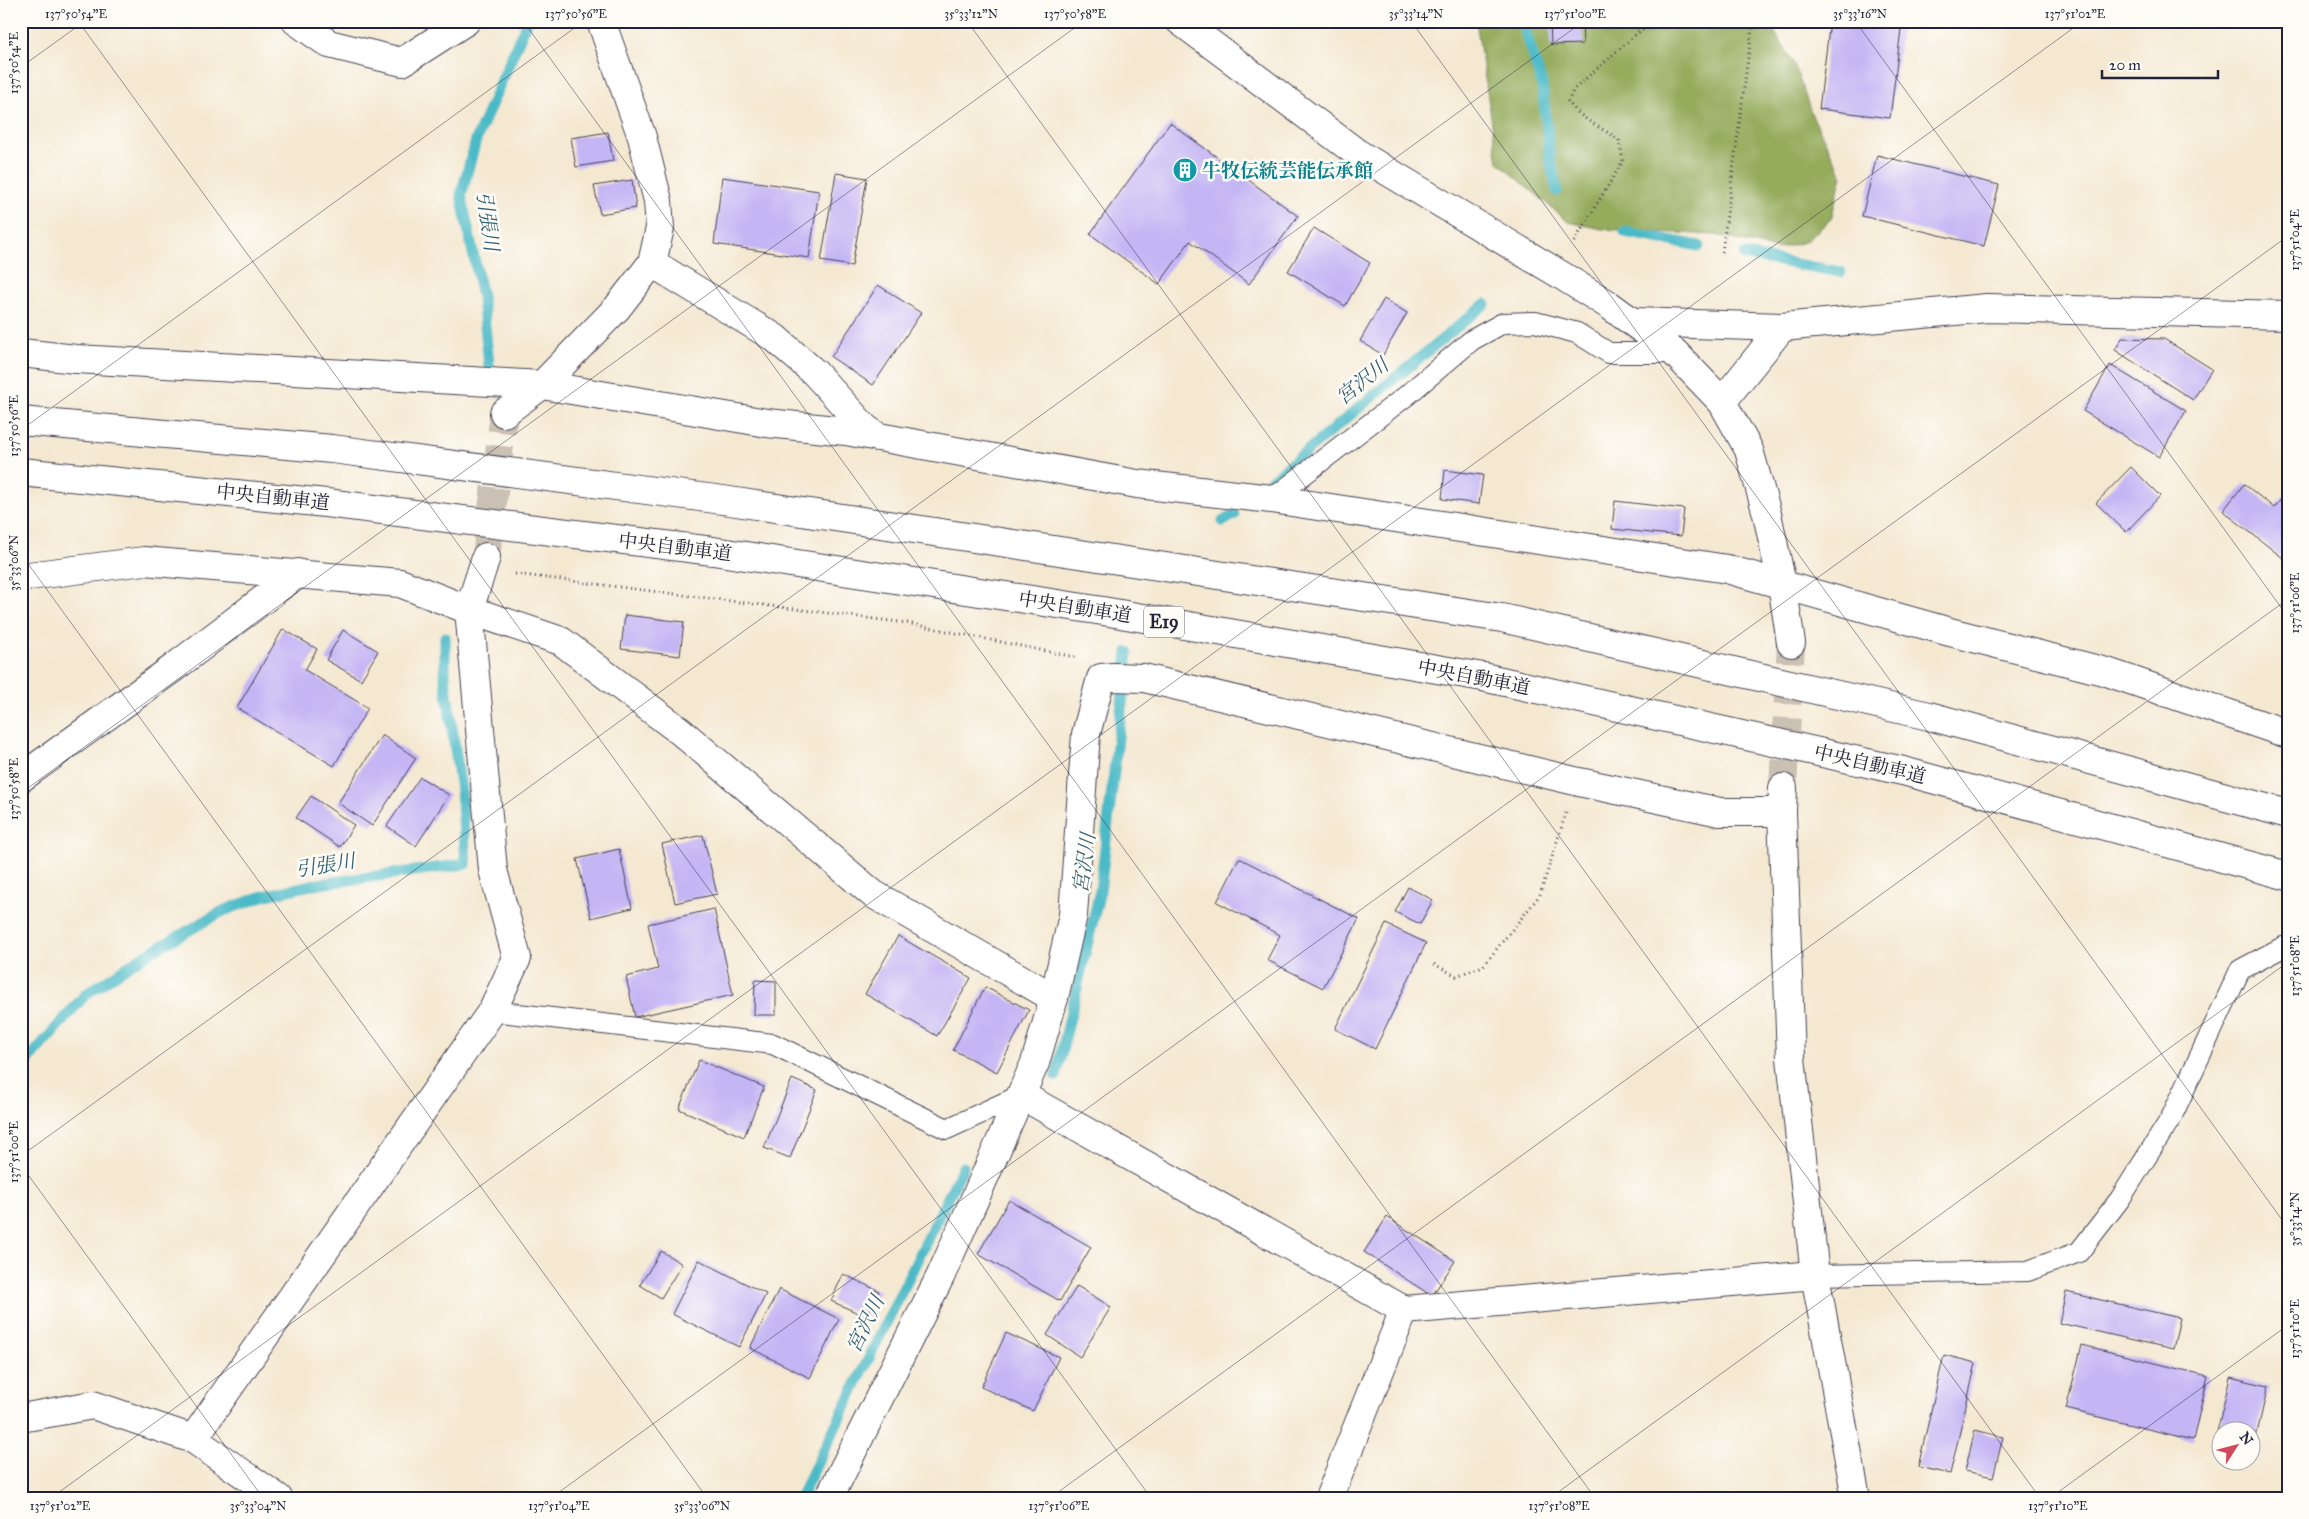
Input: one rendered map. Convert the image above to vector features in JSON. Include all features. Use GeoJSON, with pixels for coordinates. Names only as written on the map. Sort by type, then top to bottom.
{"type":"FeatureCollection","features":[{"type":"Feature","properties":{"kind":"main road"},"geometry":{"type":"LineString","coordinates":[[296,21],[329,44],[402,62],[466,21]]}},
{"type":"Feature","properties":{"kind":"main road"},"geometry":{"type":"LineString","coordinates":[[504,413],[542,385],[617,308],[652,262],[660,228],[658,201],[642,137],[601,21]]}},
{"type":"Feature","properties":{"kind":"main road"},"geometry":{"type":"LineString","coordinates":[[1180,21],[1357,153],[1556,272],[1634,322],[1676,353],[1722,402],[1749,450],[1767,514],[1782,584],[1791,643]]}},
{"type":"Feature","properties":{"kind":"main road"},"geometry":{"type":"LineString","coordinates":[[652,262],[775,338],[815,373],[865,428],[878,437]]}},
{"type":"Feature","properties":{"kind":"main road"},"geometry":{"type":"LineString","coordinates":[[1634,322],[1782,327],[1987,308],[2288,315]]}},
{"type":"Feature","properties":{"kind":"main road"},"geometry":{"type":"LineString","coordinates":[[1722,402],[1782,327]]}},
{"type":"Feature","properties":{"kind":"main road"},"geometry":{"type":"LineString","coordinates":[[21,353],[86,359],[542,385],[767,423],[846,431],[1137,484],[1272,499],[1728,569],[1950,632],[2107,672],[2288,734]]}},
{"type":"Feature","properties":{"kind":"main road"},"geometry":{"type":"LineString","coordinates":[[21,421],[332,449],[713,498],[1502,618],[1929,716],[2288,814]]}},
{"type":"Feature","properties":{"kind":"main road","name":"中央自動車道"},"geometry":{"type":"LineString","coordinates":[[21,472],[326,503],[713,551],[1102,611],[1483,677],[1903,771],[2288,876]]}},
{"type":"Feature","properties":{"kind":"main road"},"geometry":{"type":"LineString","coordinates":[[21,577],[144,561],[400,583],[469,610],[561,641],[680,731],[873,894],[1054,998]]}},
{"type":"Feature","properties":{"kind":"main road"},"geometry":{"type":"LineString","coordinates":[[193,1439],[492,1011],[517,958],[494,870],[469,610],[484,564]]}},
{"type":"Feature","properties":{"kind":"main road"},"geometry":{"type":"LineString","coordinates":[[21,778],[176,666],[298,573]]}},
{"type":"Feature","properties":{"kind":"main road"},"geometry":{"type":"LineString","coordinates":[[829,1498],[941,1275],[1035,1063],[1054,998],[1073,915],[1086,734],[1107,678],[1144,678],[1579,782],[1720,812],[1783,800],[1792,1058],[1814,1275],[1856,1498]]}},
{"type":"Feature","properties":{"kind":"main road"},"geometry":{"type":"LineString","coordinates":[[1021,1095],[1404,1310],[1814,1275]]}},
{"type":"Feature","properties":{"kind":"main road"},"geometry":{"type":"LineString","coordinates":[[1328,1498],[1404,1310]]}},
{"type":"Feature","properties":{"kind":"main road"},"geometry":{"type":"LineString","coordinates":[[21,1418],[93,1405],[193,1439],[278,1498]]}},
{"type":"Feature","properties":{"kind":"lane"},"geometry":{"type":"LineString","coordinates":[[1272,499],[1406,396],[1472,340],[1503,323],[1535,322],[1577,333],[1609,353],[1676,353]]}},
{"type":"Feature","properties":{"kind":"lane"},"geometry":{"type":"LineString","coordinates":[[1814,1275],[2028,1272],[2079,1252],[2120,1199],[2171,1118],[2240,970],[2283,946],[2288,948]]}},
{"type":"Feature","properties":{"kind":"lane"},"geometry":{"type":"LineString","coordinates":[[492,1011],[773,1044],[947,1129],[1021,1095]]}},
{"type":"Feature","properties":{"kind":"path"},"geometry":{"type":"LineString","coordinates":[[1624,21],[1641,30]]}},
{"type":"Feature","properties":{"kind":"path"},"geometry":{"type":"LineString","coordinates":[[1722,252],[1753,21]]}},
{"type":"Feature","properties":{"kind":"path"},"geometry":{"type":"LineString","coordinates":[[1556,272],[1623,161],[1620,140],[1604,128],[1576,113],[1568,101],[1574,90],[1641,30],[1658,27]]}},
{"type":"Feature","properties":{"kind":"path"},"geometry":{"type":"LineString","coordinates":[[484,564],[907,623],[1097,662],[1107,678]]}},
{"type":"Feature","properties":{"kind":"path"},"geometry":{"type":"LineString","coordinates":[[1434,964],[1456,976],[1483,966],[1540,895],[1560,828],[1579,782]]}},
{"type":"Feature","properties":{"kind":"green space"},"geometry":{"type":"Polygon","coordinates":[[[1476,21],[1768,21],[1794,64],[1812,115],[1842,175],[1831,219],[1805,242],[1776,249],[1716,235],[1602,229],[1568,222],[1498,162],[1476,21]]]}},
{"type":"Feature","properties":{"kind":"building"},"geometry":{"type":"Polygon","coordinates":[[[1550,21],[1582,21],[1583,44],[1551,45],[1550,21]]]}},
{"type":"Feature","properties":{"kind":"building"},"geometry":{"type":"Polygon","coordinates":[[[1830,21],[1902,21],[1890,118],[1819,109],[1830,21]]]}},
{"type":"Feature","properties":{"kind":"building","name":"牛牧伝統芸能伝承館"},"geometry":{"type":"Polygon","coordinates":[[[1170,123],[1298,216],[1249,284],[1190,241],[1159,284],[1090,234],[1170,123]]]}},
{"type":"Feature","properties":{"kind":"building"},"geometry":{"type":"Polygon","coordinates":[[[608,132],[613,161],[576,167],[571,138],[608,132]]]}},
{"type":"Feature","properties":{"kind":"building"},"geometry":{"type":"Polygon","coordinates":[[[1877,155],[1999,185],[1984,246],[1862,216],[1877,155]]]}},
{"type":"Feature","properties":{"kind":"building"},"geometry":{"type":"Polygon","coordinates":[[[836,173],[867,178],[852,266],[821,261],[836,173]]]}},
{"type":"Feature","properties":{"kind":"building"},"geometry":{"type":"Polygon","coordinates":[[[722,177],[819,191],[809,258],[714,244],[722,177]]]}},
{"type":"Feature","properties":{"kind":"building"},"geometry":{"type":"Polygon","coordinates":[[[632,180],[636,208],[600,214],[594,186],[632,180]]]}},
{"type":"Feature","properties":{"kind":"building"},"geometry":{"type":"Polygon","coordinates":[[[1314,228],[1370,263],[1345,306],[1288,271],[1314,228]]]}},
{"type":"Feature","properties":{"kind":"building"},"geometry":{"type":"Polygon","coordinates":[[[878,285],[921,313],[873,385],[831,357],[878,285]]]}},
{"type":"Feature","properties":{"kind":"building"},"geometry":{"type":"Polygon","coordinates":[[[1384,299],[1407,313],[1383,355],[1360,341],[1384,299]]]}},
{"type":"Feature","properties":{"kind":"building"},"geometry":{"type":"Polygon","coordinates":[[[2122,338],[2164,339],[2212,369],[2193,400],[2115,350],[2122,338]]]}},
{"type":"Feature","properties":{"kind":"building"},"geometry":{"type":"Polygon","coordinates":[[[2110,365],[2186,411],[2159,457],[2083,411],[2110,365]]]}},
{"type":"Feature","properties":{"kind":"building"},"geometry":{"type":"Polygon","coordinates":[[[2131,467],[2160,496],[2126,532],[2096,503],[2131,467]]]}},
{"type":"Feature","properties":{"kind":"building"},"geometry":{"type":"Polygon","coordinates":[[[1445,470],[1483,475],[1479,504],[1442,499],[1445,470]]]}},
{"type":"Feature","properties":{"kind":"building"},"geometry":{"type":"Polygon","coordinates":[[[2244,484],[2274,508],[2288,491],[2288,562],[2223,511],[2244,484]]]}},
{"type":"Feature","properties":{"kind":"building"},"geometry":{"type":"Polygon","coordinates":[[[1615,501],[1684,509],[1681,536],[1612,529],[1615,501]]]}},
{"type":"Feature","properties":{"kind":"building"},"geometry":{"type":"Polygon","coordinates":[[[625,615],[684,622],[680,656],[621,649],[625,615]]]}},
{"type":"Feature","properties":{"kind":"building"},"geometry":{"type":"Polygon","coordinates":[[[283,629],[317,649],[305,670],[368,708],[334,766],[237,708],[283,629]]]}},
{"type":"Feature","properties":{"kind":"building"},"geometry":{"type":"Polygon","coordinates":[[[343,630],[378,651],[361,680],[326,660],[343,630]]]}},
{"type":"Feature","properties":{"kind":"building"},"geometry":{"type":"Polygon","coordinates":[[[382,735],[416,758],[372,826],[338,803],[382,735]]]}},
{"type":"Feature","properties":{"kind":"building"},"geometry":{"type":"Polygon","coordinates":[[[420,777],[449,795],[416,846],[387,826],[420,777]]]}},
{"type":"Feature","properties":{"kind":"building"},"geometry":{"type":"Polygon","coordinates":[[[311,796],[354,825],[340,847],[296,818],[311,796]]]}},
{"type":"Feature","properties":{"kind":"building"},"geometry":{"type":"Polygon","coordinates":[[[703,835],[717,894],[675,903],[662,844],[703,835]]]}},
{"type":"Feature","properties":{"kind":"building"},"geometry":{"type":"Polygon","coordinates":[[[619,849],[632,908],[591,918],[577,859],[619,849]]]}},
{"type":"Feature","properties":{"kind":"building"},"geometry":{"type":"Polygon","coordinates":[[[1239,858],[1359,919],[1323,988],[1267,960],[1280,935],[1217,902],[1239,858]]]}},
{"type":"Feature","properties":{"kind":"building"},"geometry":{"type":"Polygon","coordinates":[[[1408,887],[1433,900],[1420,924],[1395,912],[1408,887]]]}},
{"type":"Feature","properties":{"kind":"building"},"geometry":{"type":"Polygon","coordinates":[[[714,909],[733,995],[635,1017],[626,977],[658,969],[648,924],[714,909]]]}},
{"type":"Feature","properties":{"kind":"building"},"geometry":{"type":"Polygon","coordinates":[[[1386,924],[1426,943],[1375,1049],[1335,1029],[1386,924]]]}},
{"type":"Feature","properties":{"kind":"building"},"geometry":{"type":"Polygon","coordinates":[[[898,936],[971,978],[937,1036],[865,994],[898,936]]]}},
{"type":"Feature","properties":{"kind":"building"},"geometry":{"type":"Polygon","coordinates":[[[755,980],[776,981],[776,1015],[754,1015],[755,980]]]}},
{"type":"Feature","properties":{"kind":"building"},"geometry":{"type":"Polygon","coordinates":[[[985,987],[1029,1010],[997,1072],[953,1050],[985,987]]]}},
{"type":"Feature","properties":{"kind":"building"},"geometry":{"type":"Polygon","coordinates":[[[699,1060],[764,1087],[744,1137],[679,1109],[699,1060]]]}},
{"type":"Feature","properties":{"kind":"building"},"geometry":{"type":"Polygon","coordinates":[[[792,1079],[817,1090],[790,1158],[764,1148],[792,1079]]]}},
{"type":"Feature","properties":{"kind":"building"},"geometry":{"type":"Polygon","coordinates":[[[1009,1200],[1091,1247],[1060,1301],[978,1254],[1009,1200]]]}},
{"type":"Feature","properties":{"kind":"building"},"geometry":{"type":"Polygon","coordinates":[[[1387,1217],[1455,1261],[1432,1296],[1364,1252],[1387,1217]]]}},
{"type":"Feature","properties":{"kind":"building"},"geometry":{"type":"Polygon","coordinates":[[[661,1251],[682,1264],[661,1298],[640,1285],[661,1251]]]}},
{"type":"Feature","properties":{"kind":"building"},"geometry":{"type":"Polygon","coordinates":[[[699,1260],[766,1294],[739,1347],[672,1314],[699,1260]]]}},
{"type":"Feature","properties":{"kind":"building"},"geometry":{"type":"Polygon","coordinates":[[[843,1274],[879,1291],[867,1317],[831,1301],[843,1274]]]}},
{"type":"Feature","properties":{"kind":"building"},"geometry":{"type":"Polygon","coordinates":[[[1077,1286],[1111,1307],[1080,1357],[1047,1335],[1077,1286]]]}},
{"type":"Feature","properties":{"kind":"building"},"geometry":{"type":"Polygon","coordinates":[[[779,1289],[839,1319],[810,1378],[750,1348],[779,1289]]]}},
{"type":"Feature","properties":{"kind":"building"},"geometry":{"type":"Polygon","coordinates":[[[2066,1292],[2180,1318],[2173,1349],[2059,1323],[2066,1292]]]}},
{"type":"Feature","properties":{"kind":"building"},"geometry":{"type":"Polygon","coordinates":[[[1006,1333],[1059,1357],[1033,1411],[981,1387],[1006,1333]]]}},
{"type":"Feature","properties":{"kind":"building"},"geometry":{"type":"Polygon","coordinates":[[[2082,1345],[2208,1376],[2193,1440],[2066,1409],[2082,1345]]]}},
{"type":"Feature","properties":{"kind":"building"},"geometry":{"type":"Polygon","coordinates":[[[1944,1355],[1976,1363],[1950,1474],[1918,1467],[1944,1355]]]}},
{"type":"Feature","properties":{"kind":"building"},"geometry":{"type":"Polygon","coordinates":[[[2230,1377],[2268,1386],[2260,1422],[2220,1422],[2230,1377]]]}},
{"type":"Feature","properties":{"kind":"building"},"geometry":{"type":"Polygon","coordinates":[[[1975,1430],[2003,1437],[1993,1477],[1965,1471],[1975,1430]]]}},
{"type":"Feature","properties":{"kind":"waterway","name":"宮沢川"},"geometry":{"type":"LineString","coordinates":[[1522,21],[1542,84],[1550,159],[1557,191]]}},
{"type":"Feature","properties":{"kind":"waterway","name":"引張川"},"geometry":{"type":"LineString","coordinates":[[490,375],[482,296],[461,195],[476,140],[526,24]]}},
{"type":"Feature","properties":{"kind":"waterway"},"geometry":{"type":"LineString","coordinates":[[1625,232],[1699,246]]}},
{"type":"Feature","properties":{"kind":"waterway"},"geometry":{"type":"LineString","coordinates":[[1745,255],[1841,272]]}},
{"type":"Feature","properties":{"kind":"waterway","name":"宮沢川"},"geometry":{"type":"LineString","coordinates":[[1263,487],[1485,304]]}},
{"type":"Feature","properties":{"kind":"waterway","name":"宮沢川"},"geometry":{"type":"LineString","coordinates":[[1223,521],[1234,515]]}},
{"type":"Feature","properties":{"kind":"waterway","name":"引張川"},"geometry":{"type":"LineString","coordinates":[[21,1068],[86,994],[142,957],[223,911],[263,896],[311,885],[466,864],[461,790],[445,679],[445,637]]}},
{"type":"Feature","properties":{"kind":"waterway","name":"宮沢川"},"geometry":{"type":"LineString","coordinates":[[1056,1076],[1100,891],[1128,652]]}},
{"type":"Feature","properties":{"kind":"waterway","name":"宮沢川"},"geometry":{"type":"LineString","coordinates":[[800,1498],[963,1167]]}},
{"type":"Feature","properties":{"kind":"tunnel"},"geometry":{"type":"LineString","coordinates":[[486,557],[504,413]]}},
{"type":"Feature","properties":{"kind":"tunnel"},"geometry":{"type":"LineString","coordinates":[[1783,788],[1791,643]]}},
{"type":"Feature","properties":{"kind":"place","name":"牛牧伝統芸能伝承館"},"geometry":{"type":"Point","coordinates":[1185,170]}}]}
